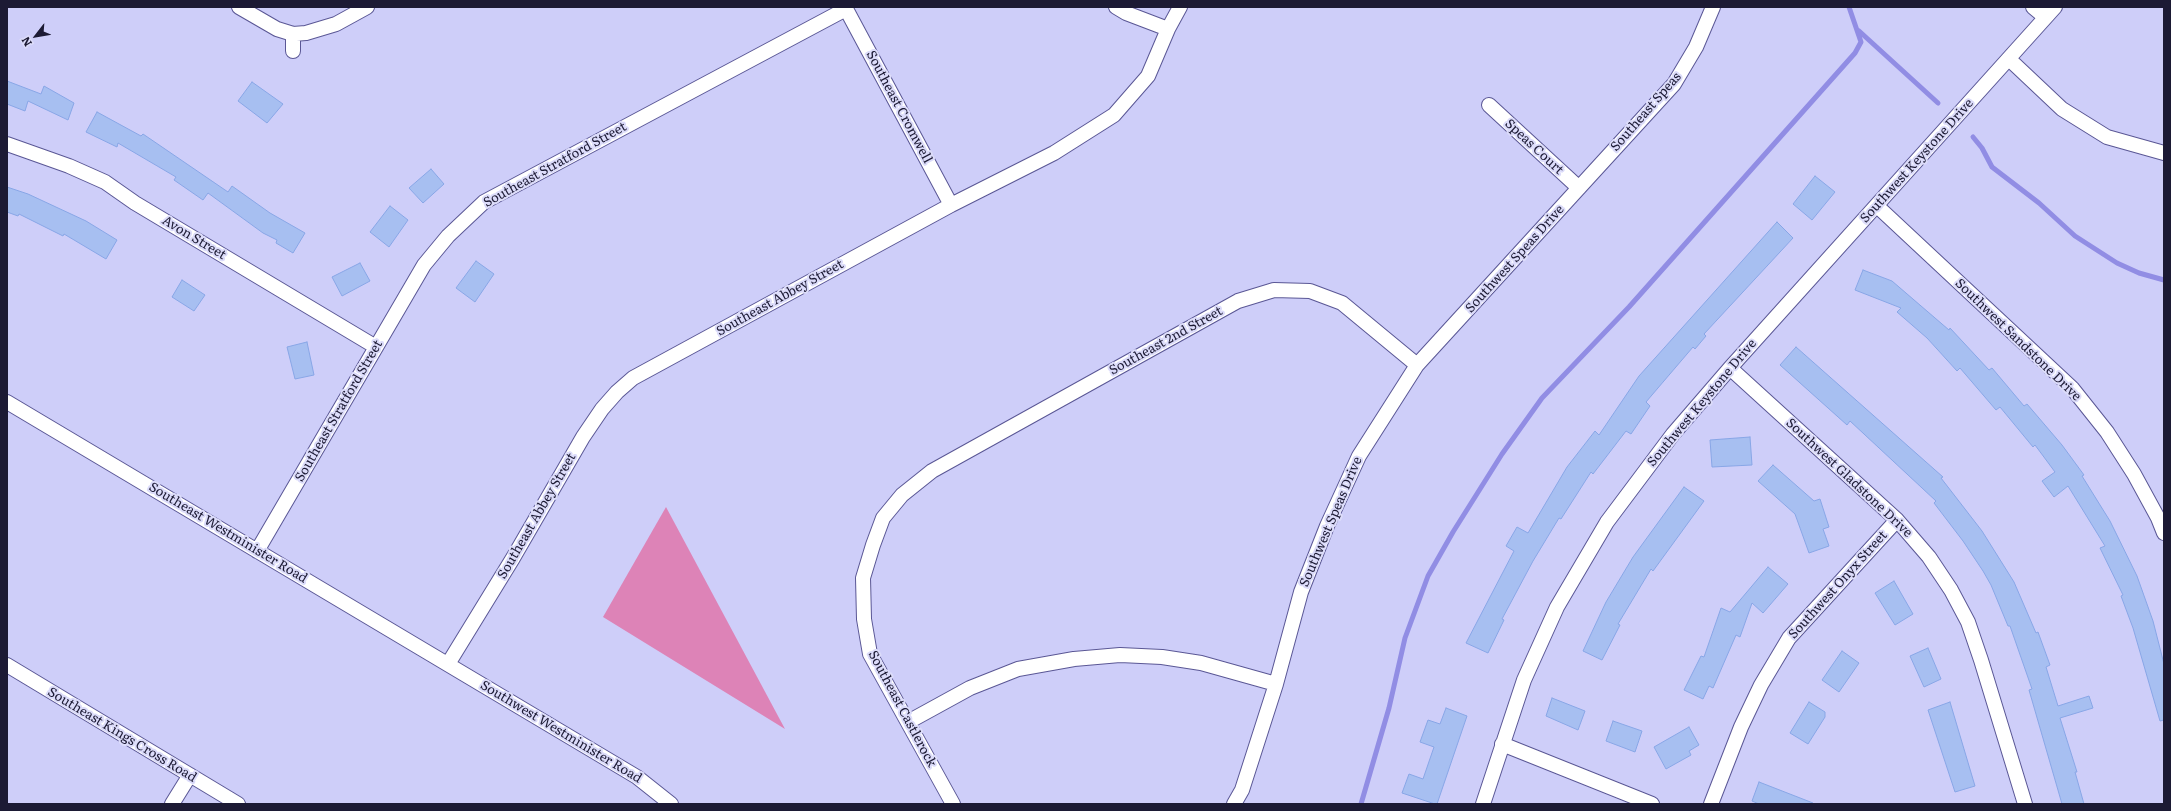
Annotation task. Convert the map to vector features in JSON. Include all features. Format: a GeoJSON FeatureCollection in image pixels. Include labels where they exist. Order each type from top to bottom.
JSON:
{"type":"FeatureCollection","features":[{"type":"Feature","properties":{"kind":"street"},"geometry":{"type":"LineString","coordinates":[[239,7],[277,29],[293,34],[306,33],[336,24],[367,7]]}},
{"type":"Feature","properties":{"kind":"street"},"geometry":{"type":"LineString","coordinates":[[1116,7],[1126,13],[1168,29]]}},
{"type":"Feature","properties":{"kind":"street","name":"Southeast Abbey Street"},"geometry":{"type":"LineString","coordinates":[[448,664],[517,552],[583,437],[602,409],[617,392],[633,378],[951,205],[1054,153],[1114,115],[1148,76],[1168,29],[1180,7]]}},
{"type":"Feature","properties":{"kind":"street","name":"Southeast Speas"},"geometry":{"type":"LineString","coordinates":[[1579,188],[1674,84],[1696,47],[1713,7]]}},
{"type":"Feature","properties":{"kind":"street"},"geometry":{"type":"LineString","coordinates":[[2033,7],[2044,17]]}},
{"type":"Feature","properties":{"kind":"street","name":"Southwest Keystone Drive"},"geometry":{"type":"LineString","coordinates":[[1483,804],[1524,680],[1557,607],[1607,522],[1673,434],[1730,368],[2009,59],[2044,17],[2055,7]]}},
{"type":"Feature","properties":{"kind":"street","name":"Southeast Cromwell"},"geometry":{"type":"LineString","coordinates":[[846,8],[951,205]]}},
{"type":"Feature","properties":{"kind":"street","name":"Southeast Stratford Street"},"geometry":{"type":"LineString","coordinates":[[257,551],[424,265],[448,236],[484,202],[846,8]]}},
{"type":"Feature","properties":{"kind":"street"},"geometry":{"type":"LineString","coordinates":[[293,34],[293,51]]}},
{"type":"Feature","properties":{"kind":"street"},"geometry":{"type":"LineString","coordinates":[[2009,59],[2062,109],[2107,137],[2164,153]]}},
{"type":"Feature","properties":{"kind":"street","name":"Speas Court"},"geometry":{"type":"LineString","coordinates":[[1490,105],[1579,188]]}},
{"type":"Feature","properties":{"kind":"street","name":"Avon Street"},"geometry":{"type":"LineString","coordinates":[[7,144],[69,166],[105,182],[135,203],[376,347]]}},
{"type":"Feature","properties":{"kind":"street","name":"Southwest Speas Drive"},"geometry":{"type":"LineString","coordinates":[[1234,804],[1242,790],[1276,684],[1301,592],[1327,526],[1359,456],[1417,365],[1579,188]]}},
{"type":"Feature","properties":{"kind":"street","name":"Southwest Sandstone Drive"},"geometry":{"type":"LineString","coordinates":[[1876,206],[2072,388],[2107,432],[2161,516],[2164,533]]}},
{"type":"Feature","properties":{"kind":"street","name":"Southeast 2nd Street"},"geometry":{"type":"LineString","coordinates":[[916,484],[932,471],[1238,301],[1274,290],[1310,291],[1342,303],[1417,365]]}},
{"type":"Feature","properties":{"kind":"street","name":"Southwest Gladstone Drive"},"geometry":{"type":"LineString","coordinates":[[1730,368],[1897,520],[1929,557],[1951,590],[1968,622],[2025,804]]}},
{"type":"Feature","properties":{"kind":"street","name":"Southeast Westminister Road"},"geometry":{"type":"LineString","coordinates":[[7,402],[448,664]]}},
{"type":"Feature","properties":{"kind":"street","name":"Southeast Castlerock"},"geometry":{"type":"LineString","coordinates":[[916,484],[902,495],[883,518],[863,578],[864,619],[870,654],[953,804]]}},
{"type":"Feature","properties":{"kind":"street","name":"Southwest Onyx Street"},"geometry":{"type":"LineString","coordinates":[[1711,804],[1741,728],[1762,685],[1789,638],[1897,520]]}},
{"type":"Feature","properties":{"kind":"street"},"geometry":{"type":"LineString","coordinates":[[908,722],[970,688],[1018,669],[1074,659],[1120,655],[1162,657],[1201,663],[1276,684]]}},
{"type":"Feature","properties":{"kind":"street","name":"Southwest Westminister Road"},"geometry":{"type":"LineString","coordinates":[[448,664],[637,777],[671,804]]}},
{"type":"Feature","properties":{"kind":"street","name":"Southeast Kings Cross Road"},"geometry":{"type":"LineString","coordinates":[[7,665],[238,804]]}},
{"type":"Feature","properties":{"kind":"street"},"geometry":{"type":"LineString","coordinates":[[1502,744],[1652,804]]}},
{"type":"Feature","properties":{"kind":"street"},"geometry":{"type":"LineString","coordinates":[[172,804],[190,775]]}},
{"type":"Feature","properties":{"kind":"shaded area"},"geometry":{"type":"Polygon","coordinates":[[[666,507],[785,729],[603,617],[666,507]]]}},
{"type":"Feature","properties":{"kind":"building"},"geometry":{"type":"Polygon","coordinates":[[[7,81],[41,94],[44,86],[74,103],[68,120],[28,101],[25,111],[7,104],[7,81]]]}},
{"type":"Feature","properties":{"kind":"building"},"geometry":{"type":"Polygon","coordinates":[[[252,82],[283,104],[267,123],[238,101],[252,82]]]}},
{"type":"Feature","properties":{"kind":"building"},"geometry":{"type":"Polygon","coordinates":[[[97,112],[141,136],[143,134],[228,192],[232,186],[270,213],[305,233],[293,253],[276,243],[277,240],[263,233],[208,193],[203,200],[174,180],[176,177],[118,143],[117,147],[86,132],[97,112]]]}},
{"type":"Feature","properties":{"kind":"building"},"geometry":{"type":"Polygon","coordinates":[[[431,169],[444,184],[423,203],[409,188],[431,169]]]}},
{"type":"Feature","properties":{"kind":"building"},"geometry":{"type":"Polygon","coordinates":[[[1815,176],[1835,192],[1812,220],[1793,204],[1815,176]]]}},
{"type":"Feature","properties":{"kind":"building"},"geometry":{"type":"Polygon","coordinates":[[[7,187],[28,194],[86,221],[117,240],[106,259],[64,234],[63,236],[19,214],[18,216],[7,212],[7,187]]]}},
{"type":"Feature","properties":{"kind":"building"},"geometry":{"type":"Polygon","coordinates":[[[390,206],[408,220],[389,247],[370,232],[390,206]]]}},
{"type":"Feature","properties":{"kind":"building"},"geometry":{"type":"Polygon","coordinates":[[[1777,222],[1793,238],[1704,334],[1706,336],[1695,349],[1693,347],[1646,402],[1650,406],[1631,434],[1626,431],[1593,474],[1591,472],[1561,519],[1559,518],[1533,561],[1502,619],[1504,620],[1488,653],[1466,643],[1514,551],[1506,546],[1517,527],[1528,533],[1567,467],[1595,431],[1599,435],[1639,376],[1777,222]]]}},
{"type":"Feature","properties":{"kind":"building"},"geometry":{"type":"Polygon","coordinates":[[[476,261],[494,274],[475,302],[456,288],[476,261]]]}},
{"type":"Feature","properties":{"kind":"building"},"geometry":{"type":"Polygon","coordinates":[[[360,263],[370,281],[342,296],[332,277],[360,263]]]}},
{"type":"Feature","properties":{"kind":"building"},"geometry":{"type":"Polygon","coordinates":[[[1863,270],[1892,281],[1949,330],[1950,328],[1989,370],[1992,368],[2024,406],[2027,404],[2062,445],[2084,475],[2082,476],[2110,521],[2137,576],[2153,621],[2164,664],[2164,720],[2160,721],[2133,628],[2121,596],[2123,595],[2100,548],[2105,546],[2068,486],[2054,497],[2042,481],[2055,472],[2035,445],[2033,447],[2000,407],[1996,410],[1960,368],[1957,371],[1927,338],[1897,312],[1901,308],[1855,290],[1863,270]]]}},
{"type":"Feature","properties":{"kind":"building"},"geometry":{"type":"Polygon","coordinates":[[[182,280],[205,295],[194,311],[172,297],[182,280]]]}},
{"type":"Feature","properties":{"kind":"building"},"geometry":{"type":"Polygon","coordinates":[[[307,342],[314,375],[295,379],[287,347],[307,342]]]}},
{"type":"Feature","properties":{"kind":"building"},"geometry":{"type":"Polygon","coordinates":[[[1796,347],[1943,477],[1941,478],[1982,531],[2014,582],[2036,633],[2038,632],[2050,665],[2046,667],[2058,706],[2089,696],[2093,708],[2060,718],[2077,772],[2075,772],[2084,804],[2062,804],[2029,690],[2032,689],[2010,626],[2008,626],[1991,585],[1983,571],[1963,541],[1934,503],[1936,501],[1850,421],[1847,425],[1780,365],[1796,347]]]}},
{"type":"Feature","properties":{"kind":"building"},"geometry":{"type":"Polygon","coordinates":[[[1750,437],[1752,465],[1712,467],[1710,440],[1750,437]]]}},
{"type":"Feature","properties":{"kind":"building"},"geometry":{"type":"Polygon","coordinates":[[[1773,465],[1814,501],[1820,499],[1829,527],[1823,529],[1829,546],[1809,553],[1795,514],[1758,481],[1773,465]]]}},
{"type":"Feature","properties":{"kind":"building"},"geometry":{"type":"Polygon","coordinates":[[[1684,487],[1704,501],[1653,571],[1651,569],[1618,624],[1620,625],[1602,660],[1583,651],[1606,602],[1633,557],[1684,487]]]}},
{"type":"Feature","properties":{"kind":"building"},"geometry":{"type":"Polygon","coordinates":[[[1768,567],[1788,584],[1763,613],[1752,603],[1740,637],[1736,635],[1713,688],[1709,686],[1703,699],[1684,690],[1701,656],[1704,657],[1721,608],[1730,612],[1768,567]]]}},
{"type":"Feature","properties":{"kind":"building"},"geometry":{"type":"Polygon","coordinates":[[[1894,581],[1913,614],[1895,625],[1875,593],[1894,581]]]}},
{"type":"Feature","properties":{"kind":"building"},"geometry":{"type":"Polygon","coordinates":[[[1928,648],[1941,679],[1924,687],[1910,656],[1928,648]]]}},
{"type":"Feature","properties":{"kind":"building"},"geometry":{"type":"Polygon","coordinates":[[[1842,651],[1859,663],[1839,692],[1822,680],[1842,651]]]}},
{"type":"Feature","properties":{"kind":"building"},"geometry":{"type":"Polygon","coordinates":[[[1552,698],[1585,711],[1578,730],[1546,716],[1552,698]]]}},
{"type":"Feature","properties":{"kind":"building"},"geometry":{"type":"Polygon","coordinates":[[[1809,702],[1825,712],[1825,717],[1808,744],[1790,733],[1809,702]]]}},
{"type":"Feature","properties":{"kind":"building"},"geometry":{"type":"Polygon","coordinates":[[[1950,702],[1975,786],[1955,792],[1928,710],[1950,702]]]}},
{"type":"Feature","properties":{"kind":"building"},"geometry":{"type":"Polygon","coordinates":[[[1446,708],[1467,716],[1437,804],[1435,804],[1402,793],[1409,774],[1423,779],[1434,747],[1420,742],[1428,720],[1440,724],[1446,708]]]}},
{"type":"Feature","properties":{"kind":"building"},"geometry":{"type":"Polygon","coordinates":[[[1613,721],[1642,731],[1635,752],[1606,741],[1613,721]]]}},
{"type":"Feature","properties":{"kind":"building"},"geometry":{"type":"Polygon","coordinates":[[[1689,727],[1699,745],[1689,751],[1691,755],[1666,769],[1654,747],[1689,727]]]}},
{"type":"Feature","properties":{"kind":"building"},"geometry":{"type":"Polygon","coordinates":[[[1759,782],[1813,804],[1759,804],[1752,801],[1759,782]]]}},
{"type":"Feature","properties":{"kind":"waterway"},"geometry":{"type":"LineString","coordinates":[[1361,804],[1389,708],[1405,638],[1428,576],[1453,532],[1502,454],[1542,398],[1629,307],[1855,53],[1861,42],[1849,7]]}},
{"type":"Feature","properties":{"kind":"waterway"},"geometry":{"type":"LineString","coordinates":[[1859,31],[1938,103]]}},
{"type":"Feature","properties":{"kind":"waterway"},"geometry":{"type":"LineString","coordinates":[[1973,137],[1982,148],[1992,167],[2039,203],[2075,236],[2117,263],[2139,273],[2164,280]]}}]}
